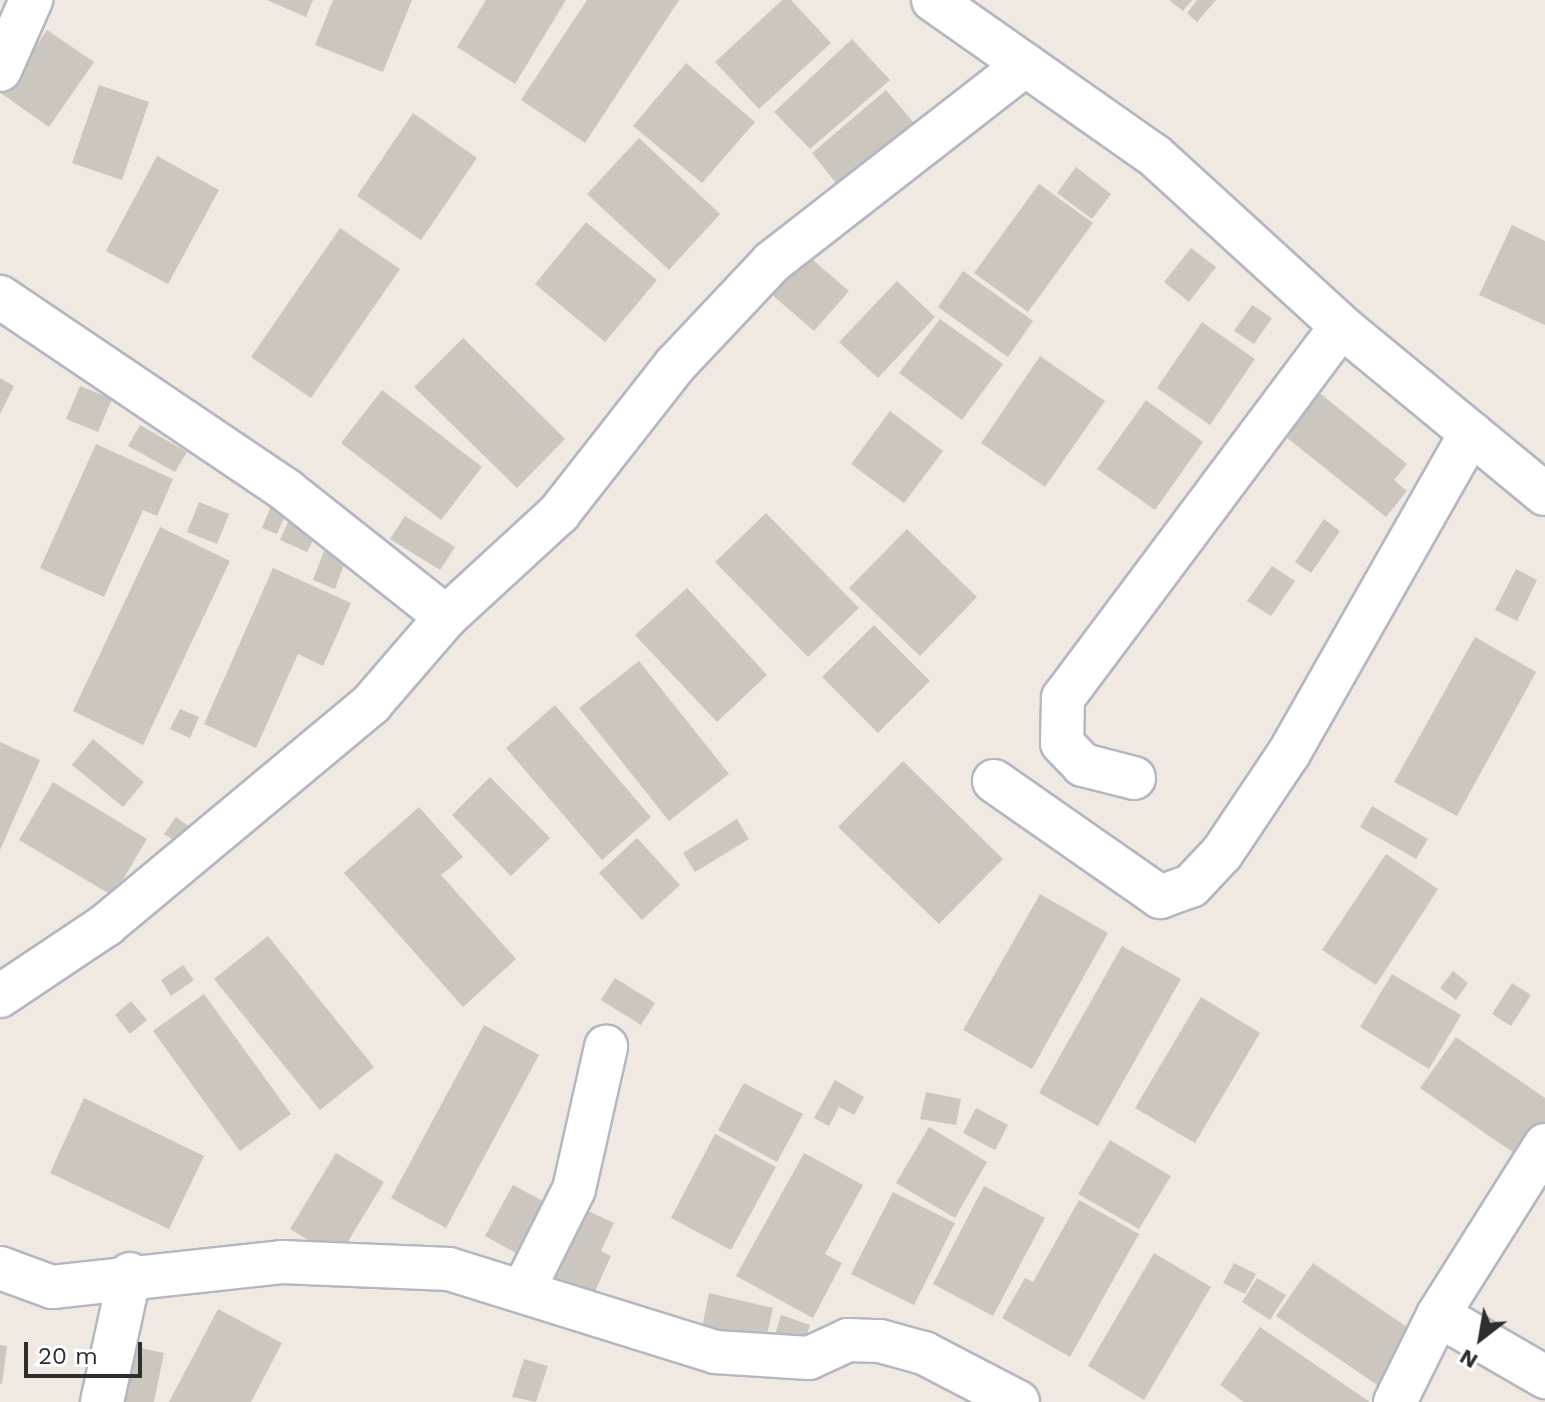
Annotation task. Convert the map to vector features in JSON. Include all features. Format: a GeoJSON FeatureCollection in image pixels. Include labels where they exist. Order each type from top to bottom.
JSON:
{"type":"FeatureCollection","features":[{"type":"Feature","properties":{"kind":"street"},"geometry":{"type":"LineString","coordinates":[[0,70],[31,0]]}},
{"type":"Feature","properties":{"kind":"street"},"geometry":{"type":"LineString","coordinates":[[933,0],[1202,194],[1341,326],[1545,494]]}},
{"type":"Feature","properties":{"kind":"street"},"geometry":{"type":"LineString","coordinates":[[0,996],[106,925],[371,704],[446,617],[559,513],[675,365],[772,262],[1025,65]]}},
{"type":"Feature","properties":{"kind":"street"},"geometry":{"type":"LineString","coordinates":[[0,297],[286,490],[446,617]]}},
{"type":"Feature","properties":{"kind":"street"},"geometry":{"type":"LineString","coordinates":[[1134,778],[1083,765],[1062,743],[1063,698],[1341,326]]}},
{"type":"Feature","properties":{"kind":"street"},"geometry":{"type":"LineString","coordinates":[[994,781],[1160,897],[1191,886],[1222,853],[1289,753],[1471,433]]}},
{"type":"Feature","properties":{"kind":"street"},"geometry":{"type":"LineString","coordinates":[[523,1291],[574,1189],[606,1047]]}},
{"type":"Feature","properties":{"kind":"street"},"geometry":{"type":"LineString","coordinates":[[1395,1402],[1438,1315],[1545,1145]]}},
{"type":"Feature","properties":{"kind":"street"},"geometry":{"type":"LineString","coordinates":[[0,1268],[52,1287],[130,1274],[282,1262],[449,1269],[715,1352],[809,1358],[848,1340],[880,1341],[924,1353],[1018,1402]]}},
{"type":"Feature","properties":{"kind":"street"},"geometry":{"type":"LineString","coordinates":[[102,1402],[130,1274]]}},
{"type":"Feature","properties":{"kind":"street"},"geometry":{"type":"LineString","coordinates":[[1438,1315],[1545,1377]]}},
{"type":"Feature","properties":{"kind":"building"},"geometry":{"type":"Polygon","coordinates":[[[267,0],[313,0],[306,17],[267,0]]]}},
{"type":"Feature","properties":{"kind":"building"},"geometry":{"type":"Polygon","coordinates":[[[333,0],[412,0],[383,72],[315,45],[333,0]]]}},
{"type":"Feature","properties":{"kind":"building"},"geometry":{"type":"Polygon","coordinates":[[[486,0],[566,0],[515,84],[457,47],[486,0]]]}},
{"type":"Feature","properties":{"kind":"building"},"geometry":{"type":"Polygon","coordinates":[[[587,0],[679,0],[585,143],[521,100],[587,0]]]}},
{"type":"Feature","properties":{"kind":"building"},"geometry":{"type":"Polygon","coordinates":[[[782,0],[791,0],[831,43],[759,109],[715,62],[782,0]]]}},
{"type":"Feature","properties":{"kind":"building"},"geometry":{"type":"Polygon","coordinates":[[[1169,0],[1192,0],[1183,11],[1169,0]]]}},
{"type":"Feature","properties":{"kind":"building"},"geometry":{"type":"Polygon","coordinates":[[[1197,0],[1216,0],[1197,22],[1187,13],[1197,0]]]}},
{"type":"Feature","properties":{"kind":"building"},"geometry":{"type":"Polygon","coordinates":[[[47,30],[94,62],[49,127],[2,94],[47,30]]]}},
{"type":"Feature","properties":{"kind":"building"},"geometry":{"type":"Polygon","coordinates":[[[852,39],[890,80],[810,149],[774,112],[852,39]]]}},
{"type":"Feature","properties":{"kind":"building"},"geometry":{"type":"Polygon","coordinates":[[[686,63],[755,122],[702,183],[633,126],[686,63]]]}},
{"type":"Feature","properties":{"kind":"building"},"geometry":{"type":"Polygon","coordinates":[[[99,85],[149,102],[122,180],[72,163],[99,85]]]}},
{"type":"Feature","properties":{"kind":"building"},"geometry":{"type":"Polygon","coordinates":[[[886,90],[920,130],[843,192],[812,153],[886,90]]]}},
{"type":"Feature","properties":{"kind":"building"},"geometry":{"type":"Polygon","coordinates":[[[413,113],[477,158],[421,240],[357,196],[413,113]]]}},
{"type":"Feature","properties":{"kind":"building"},"geometry":{"type":"Polygon","coordinates":[[[639,138],[720,214],[669,270],[587,194],[639,138]]]}},
{"type":"Feature","properties":{"kind":"building"},"geometry":{"type":"Polygon","coordinates":[[[157,156],[219,190],[168,284],[106,251],[157,156]]]}},
{"type":"Feature","properties":{"kind":"building"},"geometry":{"type":"Polygon","coordinates":[[[1076,167],[1111,194],[1092,219],[1057,193],[1076,167]]]}},
{"type":"Feature","properties":{"kind":"building"},"geometry":{"type":"Polygon","coordinates":[[[1039,184],[1093,223],[1028,312],[974,273],[1039,184]]]}},
{"type":"Feature","properties":{"kind":"building"},"geometry":{"type":"Polygon","coordinates":[[[586,222],[657,280],[605,342],[535,284],[586,222]]]}},
{"type":"Feature","properties":{"kind":"building"},"geometry":{"type":"Polygon","coordinates":[[[1512,225],[1545,241],[1545,325],[1479,295],[1512,225]]]}},
{"type":"Feature","properties":{"kind":"building"},"geometry":{"type":"Polygon","coordinates":[[[340,228],[400,269],[311,398],[251,357],[340,228]]]}},
{"type":"Feature","properties":{"kind":"building"},"geometry":{"type":"Polygon","coordinates":[[[1191,248],[1216,267],[1189,302],[1164,282],[1191,248]]]}},
{"type":"Feature","properties":{"kind":"building"},"geometry":{"type":"Polygon","coordinates":[[[805,253],[849,291],[814,331],[770,293],[805,253]]]}},
{"type":"Feature","properties":{"kind":"building"},"geometry":{"type":"Polygon","coordinates":[[[963,271],[1033,321],[1008,357],[938,307],[963,271]]]}},
{"type":"Feature","properties":{"kind":"building"},"geometry":{"type":"Polygon","coordinates":[[[897,281],[935,317],[878,378],[839,342],[897,281]]]}},
{"type":"Feature","properties":{"kind":"building"},"geometry":{"type":"Polygon","coordinates":[[[1252,305],[1272,318],[1254,344],[1234,331],[1252,305]]]}},
{"type":"Feature","properties":{"kind":"building"},"geometry":{"type":"Polygon","coordinates":[[[940,319],[1003,364],[962,420],[899,373],[940,319]]]}},
{"type":"Feature","properties":{"kind":"building"},"geometry":{"type":"Polygon","coordinates":[[[1202,322],[1255,359],[1210,425],[1157,388],[1202,322]]]}},
{"type":"Feature","properties":{"kind":"building"},"geometry":{"type":"Polygon","coordinates":[[[463,338],[565,439],[517,488],[414,387],[463,338]]]}},
{"type":"Feature","properties":{"kind":"building"},"geometry":{"type":"Polygon","coordinates":[[[1040,356],[1105,401],[1045,487],[981,443],[1040,356]]]}},
{"type":"Feature","properties":{"kind":"building"},"geometry":{"type":"Polygon","coordinates":[[[0,378],[14,386],[0,414],[0,378]]]}},
{"type":"Feature","properties":{"kind":"building"},"geometry":{"type":"Polygon","coordinates":[[[80,386],[112,399],[98,432],[66,419],[80,386]]]}},
{"type":"Feature","properties":{"kind":"building"},"geometry":{"type":"Polygon","coordinates":[[[1311,386],[1407,464],[1394,480],[1407,491],[1386,517],[1276,429],[1311,386]]]}},
{"type":"Feature","properties":{"kind":"building"},"geometry":{"type":"Polygon","coordinates":[[[382,390],[482,467],[441,520],[341,443],[382,390]]]}},
{"type":"Feature","properties":{"kind":"building"},"geometry":{"type":"Polygon","coordinates":[[[1146,400],[1203,442],[1155,510],[1097,469],[1146,400]]]}},
{"type":"Feature","properties":{"kind":"building"},"geometry":{"type":"Polygon","coordinates":[[[890,411],[943,451],[904,503],[851,464],[890,411]]]}},
{"type":"Feature","properties":{"kind":"building"},"geometry":{"type":"Polygon","coordinates":[[[140,425],[187,452],[175,472],[128,446],[140,425]]]}},
{"type":"Feature","properties":{"kind":"building"},"geometry":{"type":"Polygon","coordinates":[[[96,444],[173,479],[157,516],[143,510],[104,597],[40,568],[96,444]]]}},
{"type":"Feature","properties":{"kind":"building"},"geometry":{"type":"Polygon","coordinates":[[[276,494],[291,500],[277,534],[262,528],[276,494]]]}},
{"type":"Feature","properties":{"kind":"building"},"geometry":{"type":"Polygon","coordinates":[[[199,502],[229,514],[217,544],[187,532],[199,502]]]}},
{"type":"Feature","properties":{"kind":"building"},"geometry":{"type":"Polygon","coordinates":[[[766,513],[859,608],[808,657],[715,562],[766,513]]]}},
{"type":"Feature","properties":{"kind":"building"},"geometry":{"type":"Polygon","coordinates":[[[405,516],[455,547],[440,570],[390,539],[405,516]]]}},
{"type":"Feature","properties":{"kind":"building"},"geometry":{"type":"Polygon","coordinates":[[[1324,519],[1340,531],[1311,573],[1295,562],[1324,519]]]}},
{"type":"Feature","properties":{"kind":"building"},"geometry":{"type":"Polygon","coordinates":[[[289,520],[317,533],[307,552],[280,540],[289,520]]]}},
{"type":"Feature","properties":{"kind":"building"},"geometry":{"type":"Polygon","coordinates":[[[160,527],[230,561],[143,745],[73,711],[160,527]]]}},
{"type":"Feature","properties":{"kind":"building"},"geometry":{"type":"Polygon","coordinates":[[[907,529],[977,597],[920,656],[849,588],[907,529]]]}},
{"type":"Feature","properties":{"kind":"building"},"geometry":{"type":"Polygon","coordinates":[[[324,551],[346,559],[335,589],[313,580],[324,551]]]}},
{"type":"Feature","properties":{"kind":"building"},"geometry":{"type":"Polygon","coordinates":[[[1272,566],[1295,581],[1271,616],[1247,601],[1272,566]]]}},
{"type":"Feature","properties":{"kind":"building"},"geometry":{"type":"Polygon","coordinates":[[[273,568],[351,603],[323,666],[298,654],[256,748],[204,724],[273,568]]]}},
{"type":"Feature","properties":{"kind":"building"},"geometry":{"type":"Polygon","coordinates":[[[1516,569],[1537,580],[1517,621],[1495,610],[1516,569]]]}},
{"type":"Feature","properties":{"kind":"building"},"geometry":{"type":"Polygon","coordinates":[[[687,588],[767,675],[717,722],[635,635],[687,588]]]}},
{"type":"Feature","properties":{"kind":"building"},"geometry":{"type":"Polygon","coordinates":[[[874,625],[930,681],[878,733],[822,677],[874,625]]]}},
{"type":"Feature","properties":{"kind":"building"},"geometry":{"type":"Polygon","coordinates":[[[1475,637],[1536,672],[1457,816],[1394,782],[1475,637]]]}},
{"type":"Feature","properties":{"kind":"building"},"geometry":{"type":"Polygon","coordinates":[[[639,661],[729,774],[669,821],[579,708],[639,661]]]}},
{"type":"Feature","properties":{"kind":"building"},"geometry":{"type":"Polygon","coordinates":[[[555,705],[651,817],[602,860],[506,748],[555,705]]]}},
{"type":"Feature","properties":{"kind":"building"},"geometry":{"type":"Polygon","coordinates":[[[180,709],[199,717],[190,738],[170,729],[180,709]]]}},
{"type":"Feature","properties":{"kind":"building"},"geometry":{"type":"Polygon","coordinates":[[[93,739],[144,782],[123,807],[72,765],[93,739]]]}},
{"type":"Feature","properties":{"kind":"building"},"geometry":{"type":"Polygon","coordinates":[[[0,742],[40,760],[0,850],[0,742]]]}},
{"type":"Feature","properties":{"kind":"building"},"geometry":{"type":"Polygon","coordinates":[[[903,761],[1003,859],[939,924],[838,827],[903,761]]]}},
{"type":"Feature","properties":{"kind":"building"},"geometry":{"type":"Polygon","coordinates":[[[490,777],[550,838],[511,876],[452,815],[490,777]]]}},
{"type":"Feature","properties":{"kind":"building"},"geometry":{"type":"Polygon","coordinates":[[[53,782],[147,839],[113,896],[19,840],[53,782]]]}},
{"type":"Feature","properties":{"kind":"building"},"geometry":{"type":"Polygon","coordinates":[[[1372,806],[1428,839],[1416,859],[1360,827],[1372,806]]]}},
{"type":"Feature","properties":{"kind":"building"},"geometry":{"type":"Polygon","coordinates":[[[419,807],[463,857],[441,875],[516,959],[463,1007],[344,873],[419,807]]]}},
{"type":"Feature","properties":{"kind":"building"},"geometry":{"type":"Polygon","coordinates":[[[176,817],[197,832],[186,848],[164,834],[176,817]]]}},
{"type":"Feature","properties":{"kind":"building"},"geometry":{"type":"Polygon","coordinates":[[[737,819],[749,839],[695,872],[683,853],[737,819]]]}},
{"type":"Feature","properties":{"kind":"building"},"geometry":{"type":"Polygon","coordinates":[[[637,838],[680,885],[642,920],[599,873],[637,838]]]}},
{"type":"Feature","properties":{"kind":"building"},"geometry":{"type":"Polygon","coordinates":[[[1386,854],[1438,889],[1376,985],[1322,950],[1386,854]]]}},
{"type":"Feature","properties":{"kind":"building"},"geometry":{"type":"Polygon","coordinates":[[[1040,894],[1108,933],[1032,1069],[963,1030],[1040,894]]]}},
{"type":"Feature","properties":{"kind":"building"},"geometry":{"type":"Polygon","coordinates":[[[268,936],[374,1067],[320,1110],[214,979],[268,936]]]}},
{"type":"Feature","properties":{"kind":"building"},"geometry":{"type":"Polygon","coordinates":[[[1122,946],[1181,979],[1098,1126],[1039,1093],[1122,946]]]}},
{"type":"Feature","properties":{"kind":"building"},"geometry":{"type":"Polygon","coordinates":[[[183,965],[194,980],[171,996],[161,980],[183,965]]]}},
{"type":"Feature","properties":{"kind":"building"},"geometry":{"type":"Polygon","coordinates":[[[1453,971],[1468,983],[1456,1000],[1440,988],[1453,971]]]}},
{"type":"Feature","properties":{"kind":"building"},"geometry":{"type":"Polygon","coordinates":[[[1392,974],[1461,1015],[1429,1069],[1360,1027],[1392,974]]]}},
{"type":"Feature","properties":{"kind":"building"},"geometry":{"type":"Polygon","coordinates":[[[615,978],[655,1003],[641,1025],[601,1000],[615,978]]]}},
{"type":"Feature","properties":{"kind":"building"},"geometry":{"type":"Polygon","coordinates":[[[1512,983],[1531,995],[1511,1026],[1492,1014],[1512,983]]]}},
{"type":"Feature","properties":{"kind":"building"},"geometry":{"type":"Polygon","coordinates":[[[204,994],[291,1114],[240,1151],[153,1031],[204,994]]]}},
{"type":"Feature","properties":{"kind":"building"},"geometry":{"type":"Polygon","coordinates":[[[1201,997],[1260,1033],[1195,1143],[1135,1108],[1201,997]]]}},
{"type":"Feature","properties":{"kind":"building"},"geometry":{"type":"Polygon","coordinates":[[[131,1001],[147,1020],[130,1034],[115,1015],[131,1001]]]}},
{"type":"Feature","properties":{"kind":"building"},"geometry":{"type":"Polygon","coordinates":[[[484,1025],[539,1055],[446,1228],[391,1198],[484,1025]]]}},
{"type":"Feature","properties":{"kind":"building"},"geometry":{"type":"Polygon","coordinates":[[[1456,1037],[1545,1098],[1545,1138],[1528,1163],[1420,1088],[1456,1037]]]}},
{"type":"Feature","properties":{"kind":"building"},"geometry":{"type":"Polygon","coordinates":[[[835,1080],[864,1097],[854,1115],[839,1107],[829,1126],[814,1118],[835,1080]]]}},
{"type":"Feature","properties":{"kind":"building"},"geometry":{"type":"Polygon","coordinates":[[[744,1083],[803,1114],[777,1162],[718,1130],[744,1083]]]}},
{"type":"Feature","properties":{"kind":"building"},"geometry":{"type":"Polygon","coordinates":[[[926,1092],[961,1099],[956,1125],[920,1119],[926,1092]]]}},
{"type":"Feature","properties":{"kind":"building"},"geometry":{"type":"Polygon","coordinates":[[[84,1098],[204,1156],[169,1229],[50,1173],[84,1098]]]}},
{"type":"Feature","properties":{"kind":"building"},"geometry":{"type":"Polygon","coordinates":[[[976,1108],[1008,1125],[995,1150],[963,1133],[976,1108]]]}},
{"type":"Feature","properties":{"kind":"building"},"geometry":{"type":"Polygon","coordinates":[[[929,1127],[987,1162],[955,1218],[896,1183],[929,1127]]]}},
{"type":"Feature","properties":{"kind":"building"},"geometry":{"type":"Polygon","coordinates":[[[715,1134],[776,1167],[731,1250],[671,1218],[715,1134]]]}},
{"type":"Feature","properties":{"kind":"building"},"geometry":{"type":"Polygon","coordinates":[[[1110,1140],[1171,1176],[1139,1229],[1078,1194],[1110,1140]]]}},
{"type":"Feature","properties":{"kind":"building"},"geometry":{"type":"Polygon","coordinates":[[[336,1153],[384,1182],[338,1258],[290,1229],[336,1153]]]}},
{"type":"Feature","properties":{"kind":"building"},"geometry":{"type":"Polygon","coordinates":[[[804,1153],[863,1185],[825,1254],[842,1263],[813,1318],[736,1276],[804,1153]]]}},
{"type":"Feature","properties":{"kind":"building"},"geometry":{"type":"Polygon","coordinates":[[[513,1185],[554,1207],[525,1258],[485,1236],[513,1185]]]}},
{"type":"Feature","properties":{"kind":"building"},"geometry":{"type":"Polygon","coordinates":[[[984,1186],[1045,1218],[993,1316],[933,1284],[984,1186]]]}},
{"type":"Feature","properties":{"kind":"building"},"geometry":{"type":"Polygon","coordinates":[[[893,1192],[955,1223],[914,1305],[851,1274],[893,1192]]]}},
{"type":"Feature","properties":{"kind":"building"},"geometry":{"type":"Polygon","coordinates":[[[1079,1200],[1139,1234],[1070,1357],[1002,1318],[1025,1278],[1033,1282],[1079,1200]]]}},
{"type":"Feature","properties":{"kind":"building"},"geometry":{"type":"Polygon","coordinates":[[[573,1204],[614,1223],[601,1251],[611,1256],[590,1302],[539,1278],[573,1204]]]}},
{"type":"Feature","properties":{"kind":"building"},"geometry":{"type":"Polygon","coordinates":[[[1154,1253],[1211,1287],[1144,1400],[1088,1366],[1154,1253]]]}},
{"type":"Feature","properties":{"kind":"building"},"geometry":{"type":"Polygon","coordinates":[[[1234,1263],[1256,1274],[1245,1294],[1223,1283],[1234,1263]]]}},
{"type":"Feature","properties":{"kind":"building"},"geometry":{"type":"Polygon","coordinates":[[[1313,1263],[1423,1338],[1386,1391],[1276,1316],[1313,1263]]]}},
{"type":"Feature","properties":{"kind":"building"},"geometry":{"type":"Polygon","coordinates":[[[1257,1278],[1286,1295],[1270,1320],[1242,1302],[1257,1278]]]}},
{"type":"Feature","properties":{"kind":"building"},"geometry":{"type":"Polygon","coordinates":[[[709,1293],[773,1308],[764,1348],[701,1333],[709,1293]]]}},
{"type":"Feature","properties":{"kind":"building"},"geometry":{"type":"Polygon","coordinates":[[[218,1309],[282,1343],[251,1402],[169,1402],[218,1309]]]}},
{"type":"Feature","properties":{"kind":"building"},"geometry":{"type":"Polygon","coordinates":[[[781,1315],[810,1325],[803,1347],[774,1338],[781,1315]]]}},
{"type":"Feature","properties":{"kind":"building"},"geometry":{"type":"Polygon","coordinates":[[[1260,1327],[1370,1402],[1244,1402],[1220,1385],[1260,1327]]]}},
{"type":"Feature","properties":{"kind":"building"},"geometry":{"type":"Polygon","coordinates":[[[0,1345],[7,1346],[2,1384],[0,1384],[0,1345]]]}},
{"type":"Feature","properties":{"kind":"building"},"geometry":{"type":"Polygon","coordinates":[[[136,1347],[164,1353],[154,1402],[124,1402],[136,1347]]]}},
{"type":"Feature","properties":{"kind":"building"},"geometry":{"type":"Polygon","coordinates":[[[524,1359],[548,1366],[536,1402],[512,1397],[524,1359]]]}}]}
